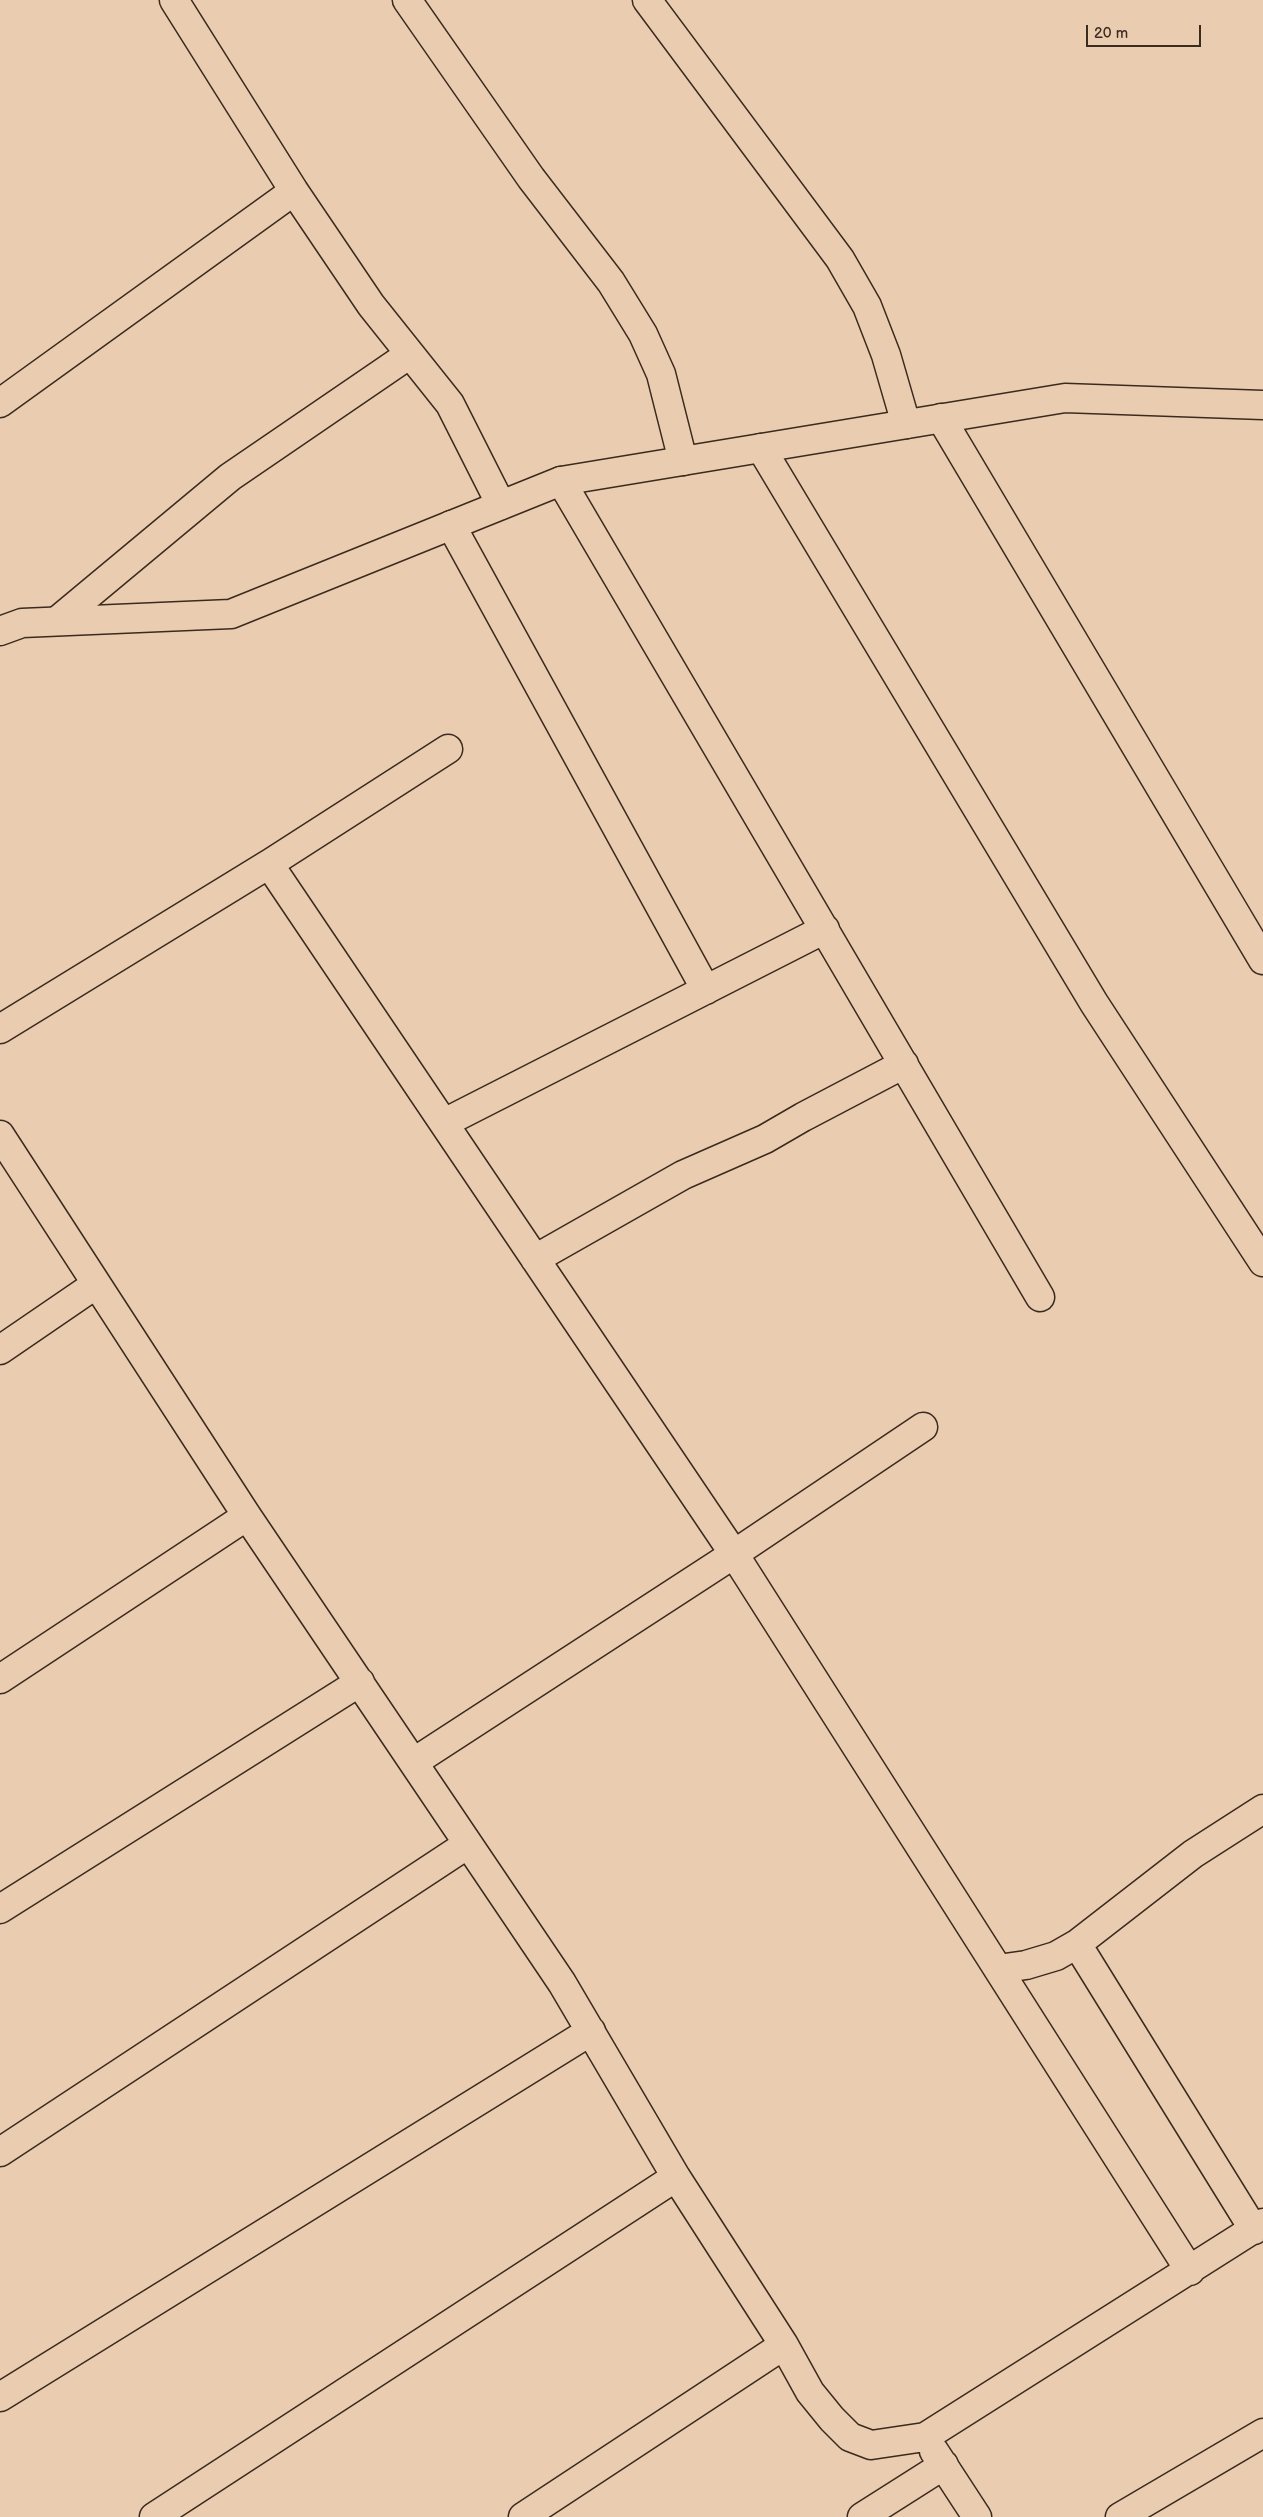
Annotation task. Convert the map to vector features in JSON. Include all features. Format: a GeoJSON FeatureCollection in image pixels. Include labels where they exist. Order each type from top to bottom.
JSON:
{"type":"FeatureCollection","features":[{"type":"Feature","properties":{"kind":"street"},"geometry":{"type":"LineString","coordinates":[[174,0],[294,192],[371,305],[450,404],[501,505]]}},
{"type":"Feature","properties":{"kind":"street"},"geometry":{"type":"LineString","coordinates":[[407,0],[531,178],[611,282],[634,319],[662,374],[683,461]]}},
{"type":"Feature","properties":{"kind":"street"},"geometry":{"type":"LineString","coordinates":[[647,0],[840,259],[867,306],[886,355],[906,424]]}},
{"type":"Feature","properties":{"kind":"street"},"geometry":{"type":"LineString","coordinates":[[0,403],[294,192]]}},
{"type":"Feature","properties":{"kind":"street"},"geometry":{"type":"LineString","coordinates":[[57,621],[230,477],[410,354]]}},
{"type":"Feature","properties":{"kind":"street"},"geometry":{"type":"LineString","coordinates":[[0,631],[22,623],[231,614],[562,481],[1065,398],[1263,406]]}},
{"type":"Feature","properties":{"kind":"street"},"geometry":{"type":"LineString","coordinates":[[941,418],[1263,960]]}},
{"type":"Feature","properties":{"kind":"street"},"geometry":{"type":"LineString","coordinates":[[761,448],[1094,1003],[1263,1262]]}},
{"type":"Feature","properties":{"kind":"street"},"geometry":{"type":"LineString","coordinates":[[562,481],[1040,1297]]}},
{"type":"Feature","properties":{"kind":"street"},"geometry":{"type":"LineString","coordinates":[[451,525],[706,990]]}},
{"type":"Feature","properties":{"kind":"street"},"geometry":{"type":"LineString","coordinates":[[0,1029],[269,864],[448,749]]}},
{"type":"Feature","properties":{"kind":"street"},"geometry":{"type":"LineString","coordinates":[[269,864],[734,1554],[1190,2270]]}},
{"type":"Feature","properties":{"kind":"street"},"geometry":{"type":"LineString","coordinates":[[444,1123],[825,929]]}},
{"type":"Feature","properties":{"kind":"street"},"geometry":{"type":"LineString","coordinates":[[535,1259],[683,1175],[765,1139],[803,1116],[904,1064]]}},
{"type":"Feature","properties":{"kind":"street"},"geometry":{"type":"LineString","coordinates":[[0,1135],[247,1516],[562,1983],[676,2177],[784,2345],[810,2392],[850,2437],[871,2445],[925,2437],[1258,2226],[1077,1944]]}},
{"type":"Feature","properties":{"kind":"street"},"geometry":{"type":"LineString","coordinates":[[0,1350],[96,1285]]}},
{"type":"Feature","properties":{"kind":"street"},"geometry":{"type":"LineString","coordinates":[[414,1762],[734,1554],[923,1427]]}},
{"type":"Feature","properties":{"kind":"street"},"geometry":{"type":"LineString","coordinates":[[0,1678],[247,1516]]}},
{"type":"Feature","properties":{"kind":"street"},"geometry":{"type":"LineString","coordinates":[[0,1909],[360,1682]]}},
{"type":"Feature","properties":{"kind":"street"},"geometry":{"type":"LineString","coordinates":[[998,1969],[1026,1965],[1056,1956],[1077,1944],[1101,1923],[1193,1854],[1263,1810]]}},
{"type":"Feature","properties":{"kind":"street"},"geometry":{"type":"LineString","coordinates":[[0,2152],[468,1844]]}},
{"type":"Feature","properties":{"kind":"street"},"geometry":{"type":"LineString","coordinates":[[0,2397],[591,2031]]}},
{"type":"Feature","properties":{"kind":"street"},"geometry":{"type":"LineString","coordinates":[[154,2517],[676,2177]]}},
{"type":"Feature","properties":{"kind":"street"},"geometry":{"type":"LineString","coordinates":[[523,2517],[784,2345]]}},
{"type":"Feature","properties":{"kind":"street"},"geometry":{"type":"LineString","coordinates":[[1120,2517],[1263,2433]]}},
{"type":"Feature","properties":{"kind":"street"},"geometry":{"type":"LineString","coordinates":[[925,2437],[977,2517]]}},
{"type":"Feature","properties":{"kind":"street"},"geometry":{"type":"LineString","coordinates":[[862,2517],[944,2466]]}}]}
